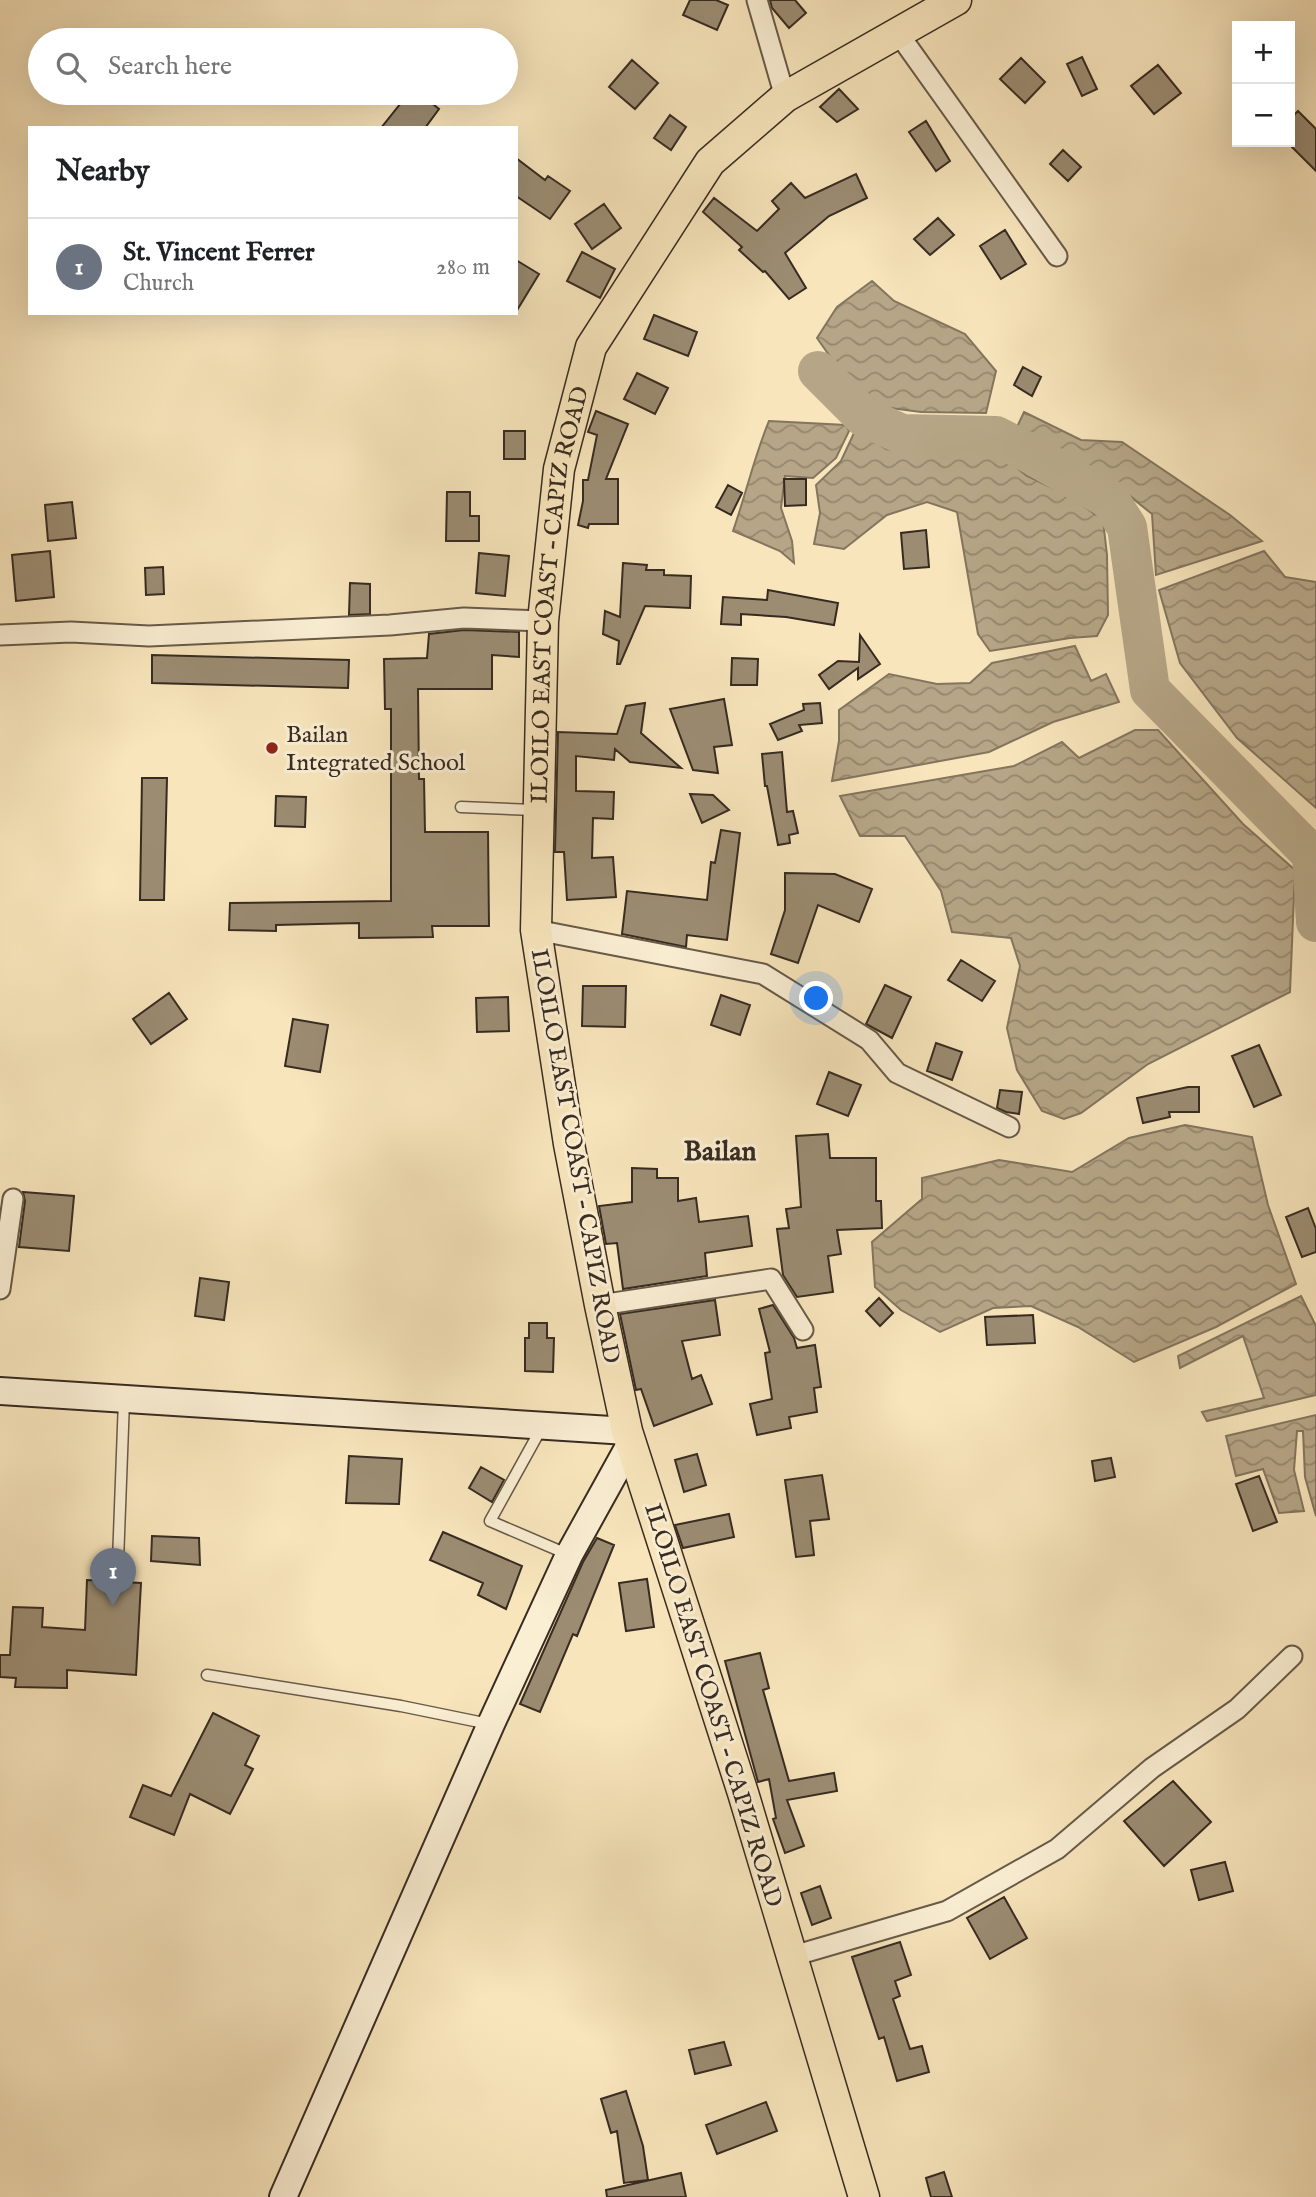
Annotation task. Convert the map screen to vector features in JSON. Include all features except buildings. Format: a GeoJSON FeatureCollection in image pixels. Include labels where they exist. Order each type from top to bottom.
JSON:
{"type":"FeatureCollection","features":[{"type":"Feature","properties":{"kind":"main road","name":"ILOILO EAST COAST – CAPIZ ROAD"},"geometry":{"type":"LineString","coordinates":[[864,2197],[739,1780],[629,1437],[600,1305],[569,1144],[536,930],[543,621],[559,469],[591,347],[710,162],[785,97],[956,0]]}},
{"type":"Feature","properties":{"kind":"main road"},"geometry":{"type":"LineString","coordinates":[[0,1391],[542,1427],[629,1437],[569,1555],[491,1724],[283,2197]]}},
{"type":"Feature","properties":{"kind":"street"},"geometry":{"type":"LineString","coordinates":[[757,0],[785,97]]}},
{"type":"Feature","properties":{"kind":"street"},"geometry":{"type":"LineString","coordinates":[[898,33],[1056,256]]}},
{"type":"Feature","properties":{"kind":"street"},"geometry":{"type":"LineString","coordinates":[[0,635],[71,632],[149,636],[390,625],[464,618],[543,621]]}},
{"type":"Feature","properties":{"kind":"street"},"geometry":{"type":"LineString","coordinates":[[536,930],[763,974],[869,1040],[897,1073],[1009,1127]]}},
{"type":"Feature","properties":{"kind":"street"},"geometry":{"type":"LineString","coordinates":[[0,1290],[13,1199]]}},
{"type":"Feature","properties":{"kind":"street"},"geometry":{"type":"LineString","coordinates":[[600,1305],[771,1279],[803,1330]]}},
{"type":"Feature","properties":{"kind":"street"},"geometry":{"type":"LineString","coordinates":[[793,1956],[947,1911],[1057,1849],[1153,1768],[1237,1709],[1292,1656]]}},
{"type":"Feature","properties":{"kind":"lane"},"geometry":{"type":"LineString","coordinates":[[461,807],[538,810]]}},
{"type":"Feature","properties":{"kind":"lane"},"geometry":{"type":"LineString","coordinates":[[118,1561],[124,1400]]}},
{"type":"Feature","properties":{"kind":"lane"},"geometry":{"type":"LineString","coordinates":[[542,1427],[490,1521],[569,1555]]}},
{"type":"Feature","properties":{"kind":"lane"},"geometry":{"type":"LineString","coordinates":[[207,1675],[401,1706],[491,1724]]}},
{"type":"Feature","properties":{"kind":"water"},"geometry":{"type":"Polygon","coordinates":[[[872,281],[894,301],[965,334],[996,371],[986,413],[921,412],[883,407],[848,382],[817,338],[837,307],[872,281]]]}},
{"type":"Feature","properties":{"kind":"water"},"geometry":{"type":"Polygon","coordinates":[[[1024,412],[1081,440],[1122,442],[1230,515],[1262,541],[1156,575],[1152,514],[1107,478],[1055,455],[1016,429],[1024,412]]]}},
{"type":"Feature","properties":{"kind":"water"},"geometry":{"type":"Polygon","coordinates":[[[769,421],[846,425],[849,431],[836,458],[813,478],[785,476],[781,508],[792,541],[794,563],[780,551],[733,531],[769,421]]]}},
{"type":"Feature","properties":{"kind":"water"},"geometry":{"type":"Polygon","coordinates":[[[854,433],[912,450],[996,451],[1027,476],[1071,497],[1103,520],[1107,555],[1108,615],[1097,636],[990,651],[978,634],[957,512],[927,502],[887,515],[844,549],[814,544],[820,513],[816,485],[841,461],[854,433]]]}},
{"type":"Feature","properties":{"kind":"water"},"geometry":{"type":"Polygon","coordinates":[[[1264,551],[1285,577],[1316,582],[1316,808],[1237,738],[1180,663],[1159,590],[1264,551]]]}},
{"type":"Feature","properties":{"kind":"water"},"geometry":{"type":"Polygon","coordinates":[[[1075,646],[1091,681],[1106,674],[1119,702],[1053,722],[989,752],[832,781],[839,741],[839,710],[889,674],[937,684],[970,683],[992,663],[1075,646]]]}},
{"type":"Feature","properties":{"kind":"water"},"geometry":{"type":"Polygon","coordinates":[[[1135,730],[1158,730],[1243,824],[1295,870],[1290,992],[1148,1064],[1081,1113],[1064,1119],[1042,1111],[1017,1070],[1007,1028],[1020,966],[1011,938],[952,932],[941,891],[905,836],[860,836],[840,796],[1014,766],[1062,742],[1079,758],[1135,730]]]}},
{"type":"Feature","properties":{"kind":"water"},"geometry":{"type":"Polygon","coordinates":[[[1185,1125],[1252,1137],[1268,1205],[1296,1284],[1216,1327],[1134,1362],[1078,1327],[1031,1306],[993,1308],[940,1332],[901,1310],[875,1287],[872,1242],[922,1199],[922,1178],[999,1160],[1072,1172],[1129,1138],[1185,1125]]]}},
{"type":"Feature","properties":{"kind":"water"},"geometry":{"type":"Polygon","coordinates":[[[1301,1296],[1316,1326],[1316,1395],[1207,1421],[1202,1412],[1264,1398],[1243,1336],[1180,1368],[1178,1356],[1301,1296]]]}},
{"type":"Feature","properties":{"kind":"water"},"geometry":{"type":"Polygon","coordinates":[[[1316,1415],[1316,1516],[1305,1477],[1303,1431],[1297,1431],[1294,1470],[1304,1511],[1279,1513],[1263,1469],[1236,1476],[1226,1436],[1316,1415]]]}},
{"type":"Feature","properties":{"kind":"waterway"},"geometry":{"type":"LineString","coordinates":[[818,371],[864,417],[902,434],[996,436],[1109,499],[1127,527],[1150,690],[1312,855],[1316,922]]}},
{"type":"Feature","properties":{"kind":"place","name":"Bailan Integrated School"},"geometry":{"type":"Point","coordinates":[272,748]}},
{"type":"Feature","properties":{"kind":"place","name":"St. Vincent Ferrer"},"geometry":{"type":"Point","coordinates":[113,1606]}},
{"type":"Feature","properties":{"kind":"district","name":"Bailan"},"geometry":{"type":"Point","coordinates":[720,1150]}}]}
